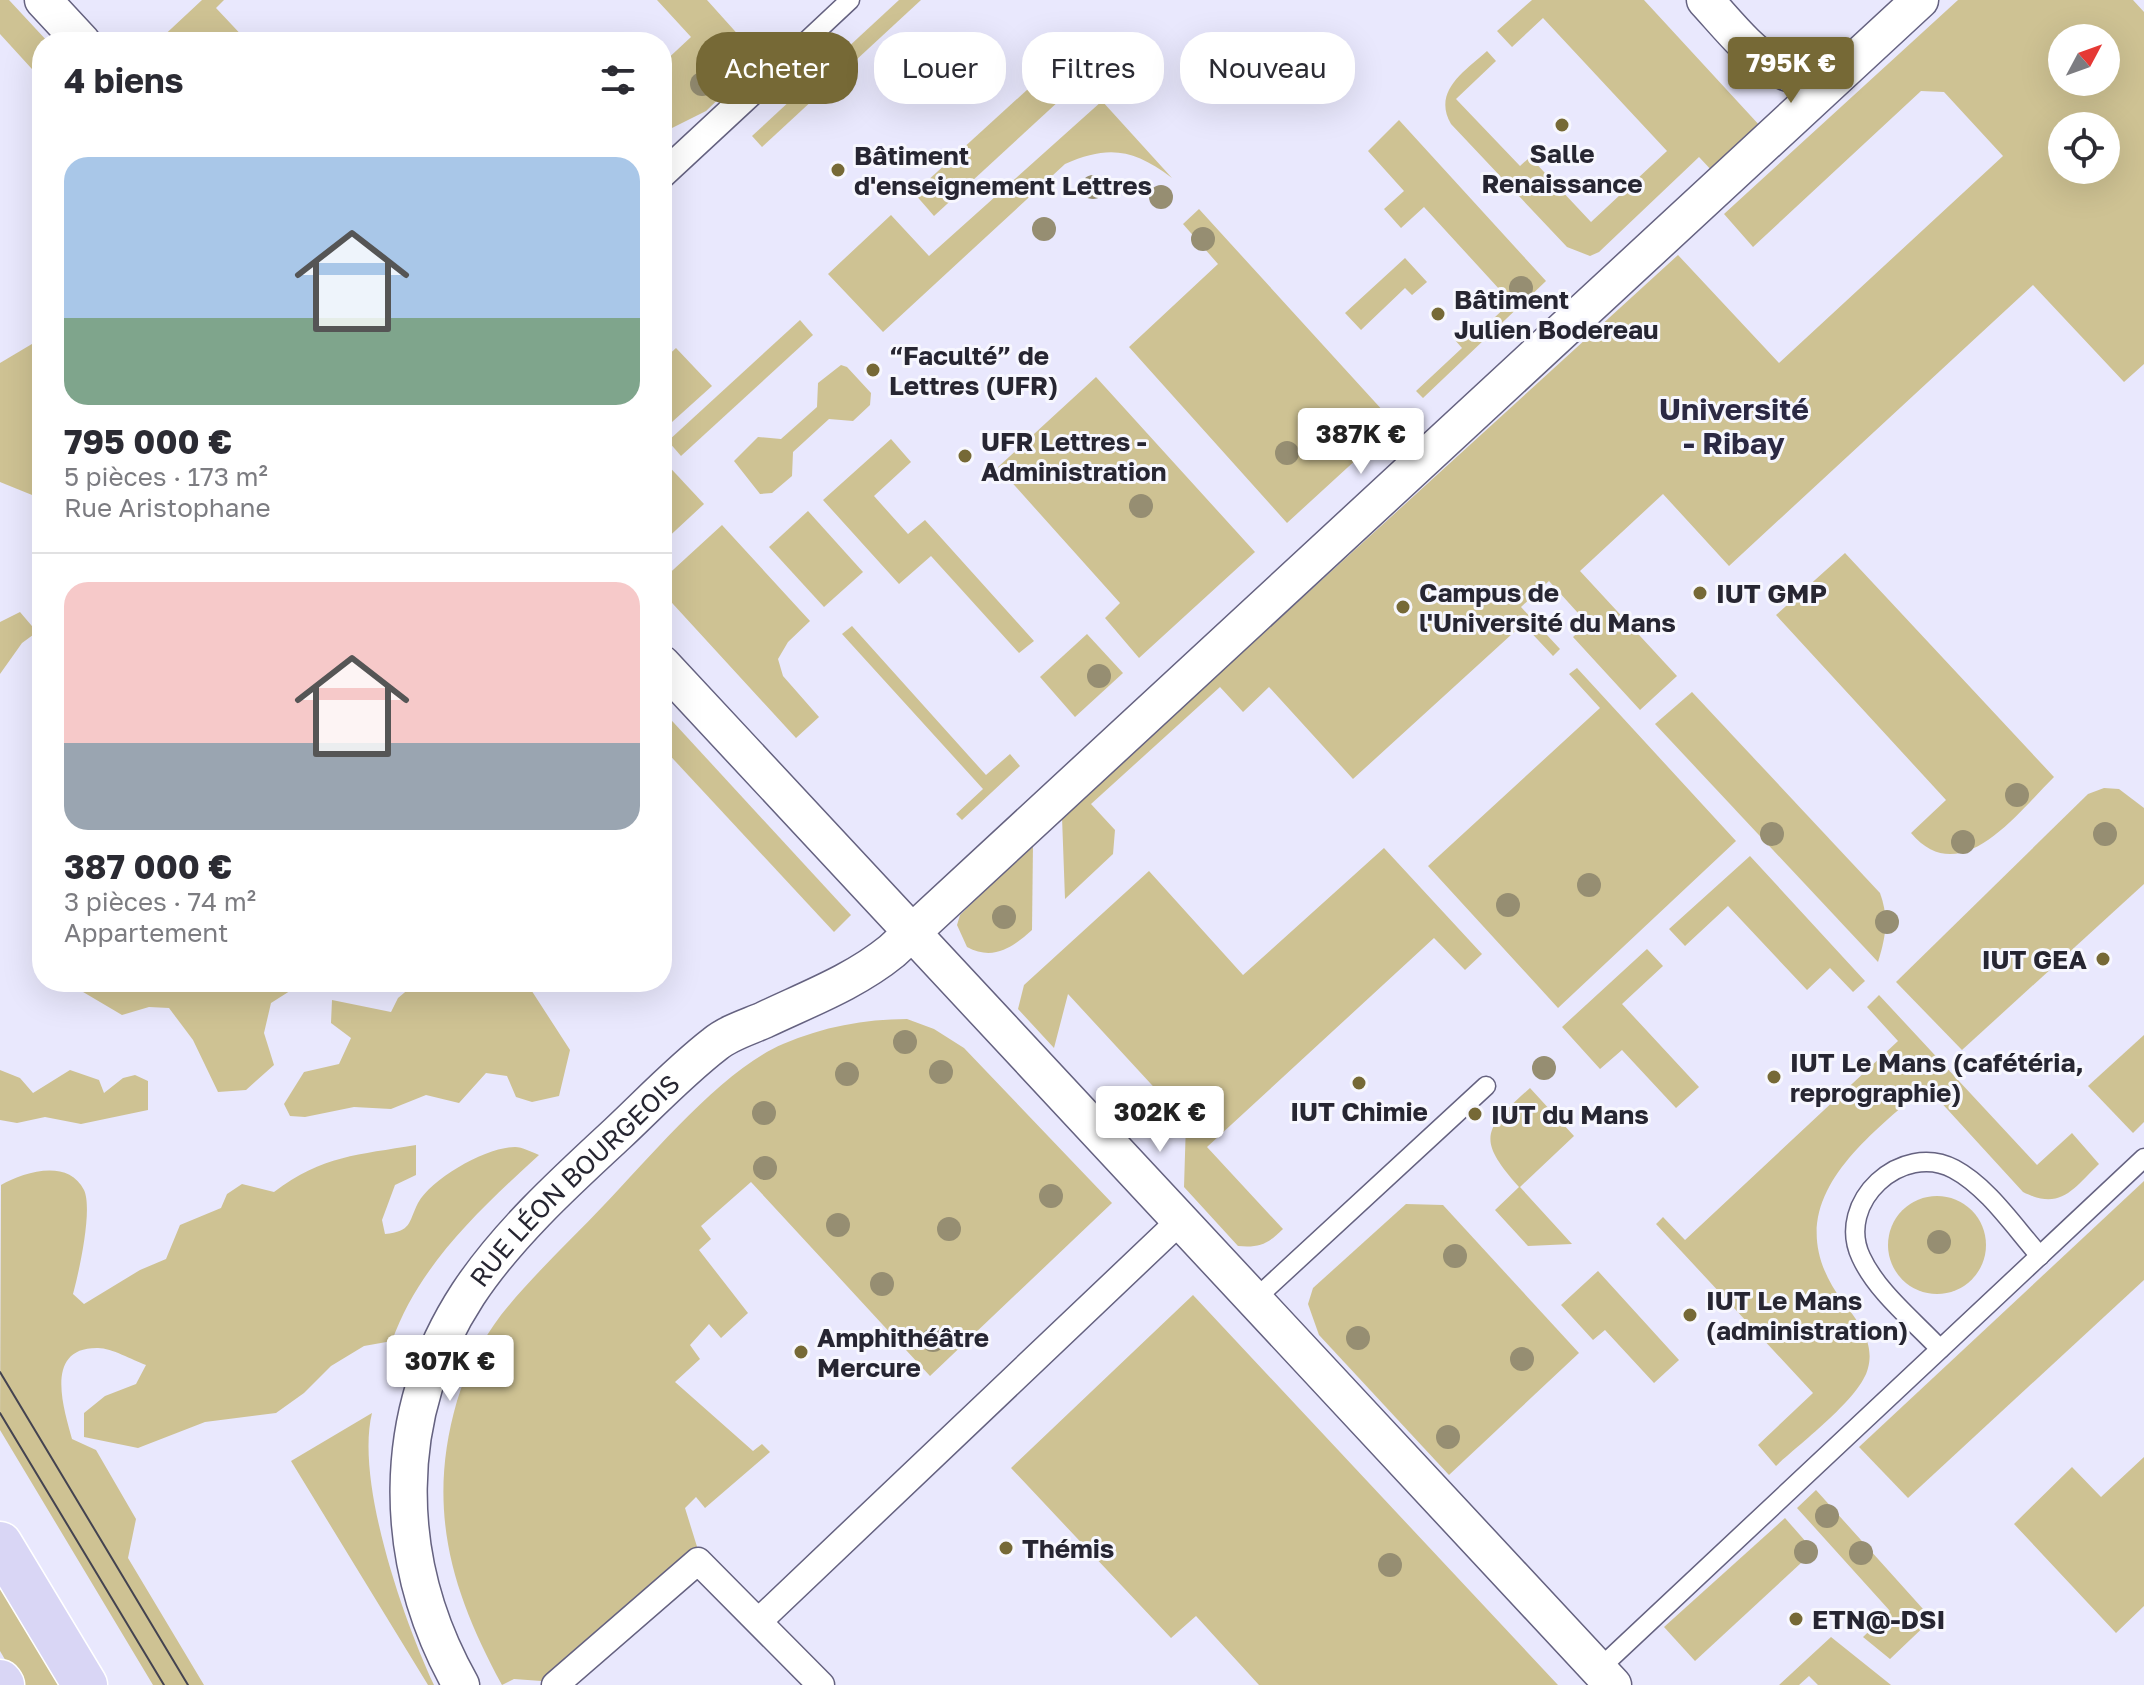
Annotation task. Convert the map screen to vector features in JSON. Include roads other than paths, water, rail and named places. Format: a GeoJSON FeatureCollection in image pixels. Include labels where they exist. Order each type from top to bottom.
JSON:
{"type":"FeatureCollection","features":[{"type":"Feature","properties":{"kind":"main road"},"geometry":{"type":"LineString","coordinates":[[0,1544],[85,1685]]}},
{"type":"Feature","properties":{"kind":"street"},"geometry":{"type":"LineString","coordinates":[[43,0],[73,32]]}},
{"type":"Feature","properties":{"kind":"street"},"geometry":{"type":"LineString","coordinates":[[1705,0],[1746,45],[1783,73],[1808,79],[1831,74],[1850,64]]}},
{"type":"Feature","properties":{"kind":"street","name":"RUE LÉON BOURGEOIS"},"geometry":{"type":"LineString","coordinates":[[461,1685],[422,1600],[411,1547],[408,1490],[424,1383],[439,1344],[473,1287],[588,1160],[717,1042],[867,971],[902,942],[1920,0]]}},
{"type":"Feature","properties":{"kind":"street"},"geometry":{"type":"LineString","coordinates":[[672,166],[739,104]]}},
{"type":"Feature","properties":{"kind":"street"},"geometry":{"type":"LineString","coordinates":[[672,676],[902,942],[1181,1220],[1606,1677]]}},
{"type":"Feature","properties":{"kind":"street"},"geometry":{"type":"LineString","coordinates":[[759,1621],[1181,1220]]}},
{"type":"Feature","properties":{"kind":"street"},"geometry":{"type":"LineString","coordinates":[[555,1685],[698,1561],[821,1685]]}},
{"type":"Feature","properties":{"kind":"lane"},"geometry":{"type":"LineString","coordinates":[[816,32],[850,0]]}},
{"type":"Feature","properties":{"kind":"lane"},"geometry":{"type":"LineString","coordinates":[[1254,1300],[1486,1086]]}},
{"type":"Feature","properties":{"kind":"lane"},"geometry":{"type":"LineString","coordinates":[[1606,1677],[1940,1349],[2144,1158]]}},
{"type":"Feature","properties":{"kind":"lane"},"geometry":{"type":"LineString","coordinates":[[1940,1349],[1871,1274],[1859,1254],[1855,1232],[1859,1209],[1878,1181],[1907,1165],[1930,1162],[1952,1168],[1971,1180],[2040,1256]]}},
{"type":"Feature","properties":{"kind":"tram line"},"geometry":{"type":"LineString","coordinates":[[0,1372],[188,1685]]}},
{"type":"Feature","properties":{"kind":"tram line"},"geometry":{"type":"LineString","coordinates":[[0,1413],[164,1685]]}},
{"type":"Feature","properties":{"kind":"place","name":"Salle Renaissance"},"geometry":{"type":"Point","coordinates":[1562,125]}},
{"type":"Feature","properties":{"kind":"place","name":"Bâtiment d'enseignement Lettres"},"geometry":{"type":"Point","coordinates":[838,170]}},
{"type":"Feature","properties":{"kind":"place","name":"Bâtiment Julien Bodereau"},"geometry":{"type":"Point","coordinates":[1438,314]}},
{"type":"Feature","properties":{"kind":"place","name":"“Faculté” de Lettres (UFR)"},"geometry":{"type":"Point","coordinates":[873,370]}},
{"type":"Feature","properties":{"kind":"place","name":"UFR Lettres - Administration"},"geometry":{"type":"Point","coordinates":[965,456]}},
{"type":"Feature","properties":{"kind":"place","name":"IUT GMP"},"geometry":{"type":"Point","coordinates":[1700,593]}},
{"type":"Feature","properties":{"kind":"place","name":"Campus de l'Université du Mans"},"geometry":{"type":"Point","coordinates":[1403,607]}},
{"type":"Feature","properties":{"kind":"place","name":"IUT GEA"},"geometry":{"type":"Point","coordinates":[2103,959]}},
{"type":"Feature","properties":{"kind":"place","name":"IUT Le Mans (cafétéria, reprographie)"},"geometry":{"type":"Point","coordinates":[1774,1077]}},
{"type":"Feature","properties":{"kind":"place","name":"IUT Chimie"},"geometry":{"type":"Point","coordinates":[1359,1083]}},
{"type":"Feature","properties":{"kind":"place","name":"IUT du Mans"},"geometry":{"type":"Point","coordinates":[1475,1114]}},
{"type":"Feature","properties":{"kind":"place","name":"IUT Le Mans (administration)"},"geometry":{"type":"Point","coordinates":[1690,1315]}},
{"type":"Feature","properties":{"kind":"place","name":"Amphithéâtre Mercure"},"geometry":{"type":"Point","coordinates":[801,1352]}},
{"type":"Feature","properties":{"kind":"place","name":"Thémis"},"geometry":{"type":"Point","coordinates":[1006,1548]}},
{"type":"Feature","properties":{"kind":"place","name":"ETN@-DSI"},"geometry":{"type":"Point","coordinates":[1796,1619]}},
{"type":"Feature","properties":{"kind":"district","name":"Université - Ribay"},"geometry":{"type":"Point","coordinates":[1734,426]}}]}
